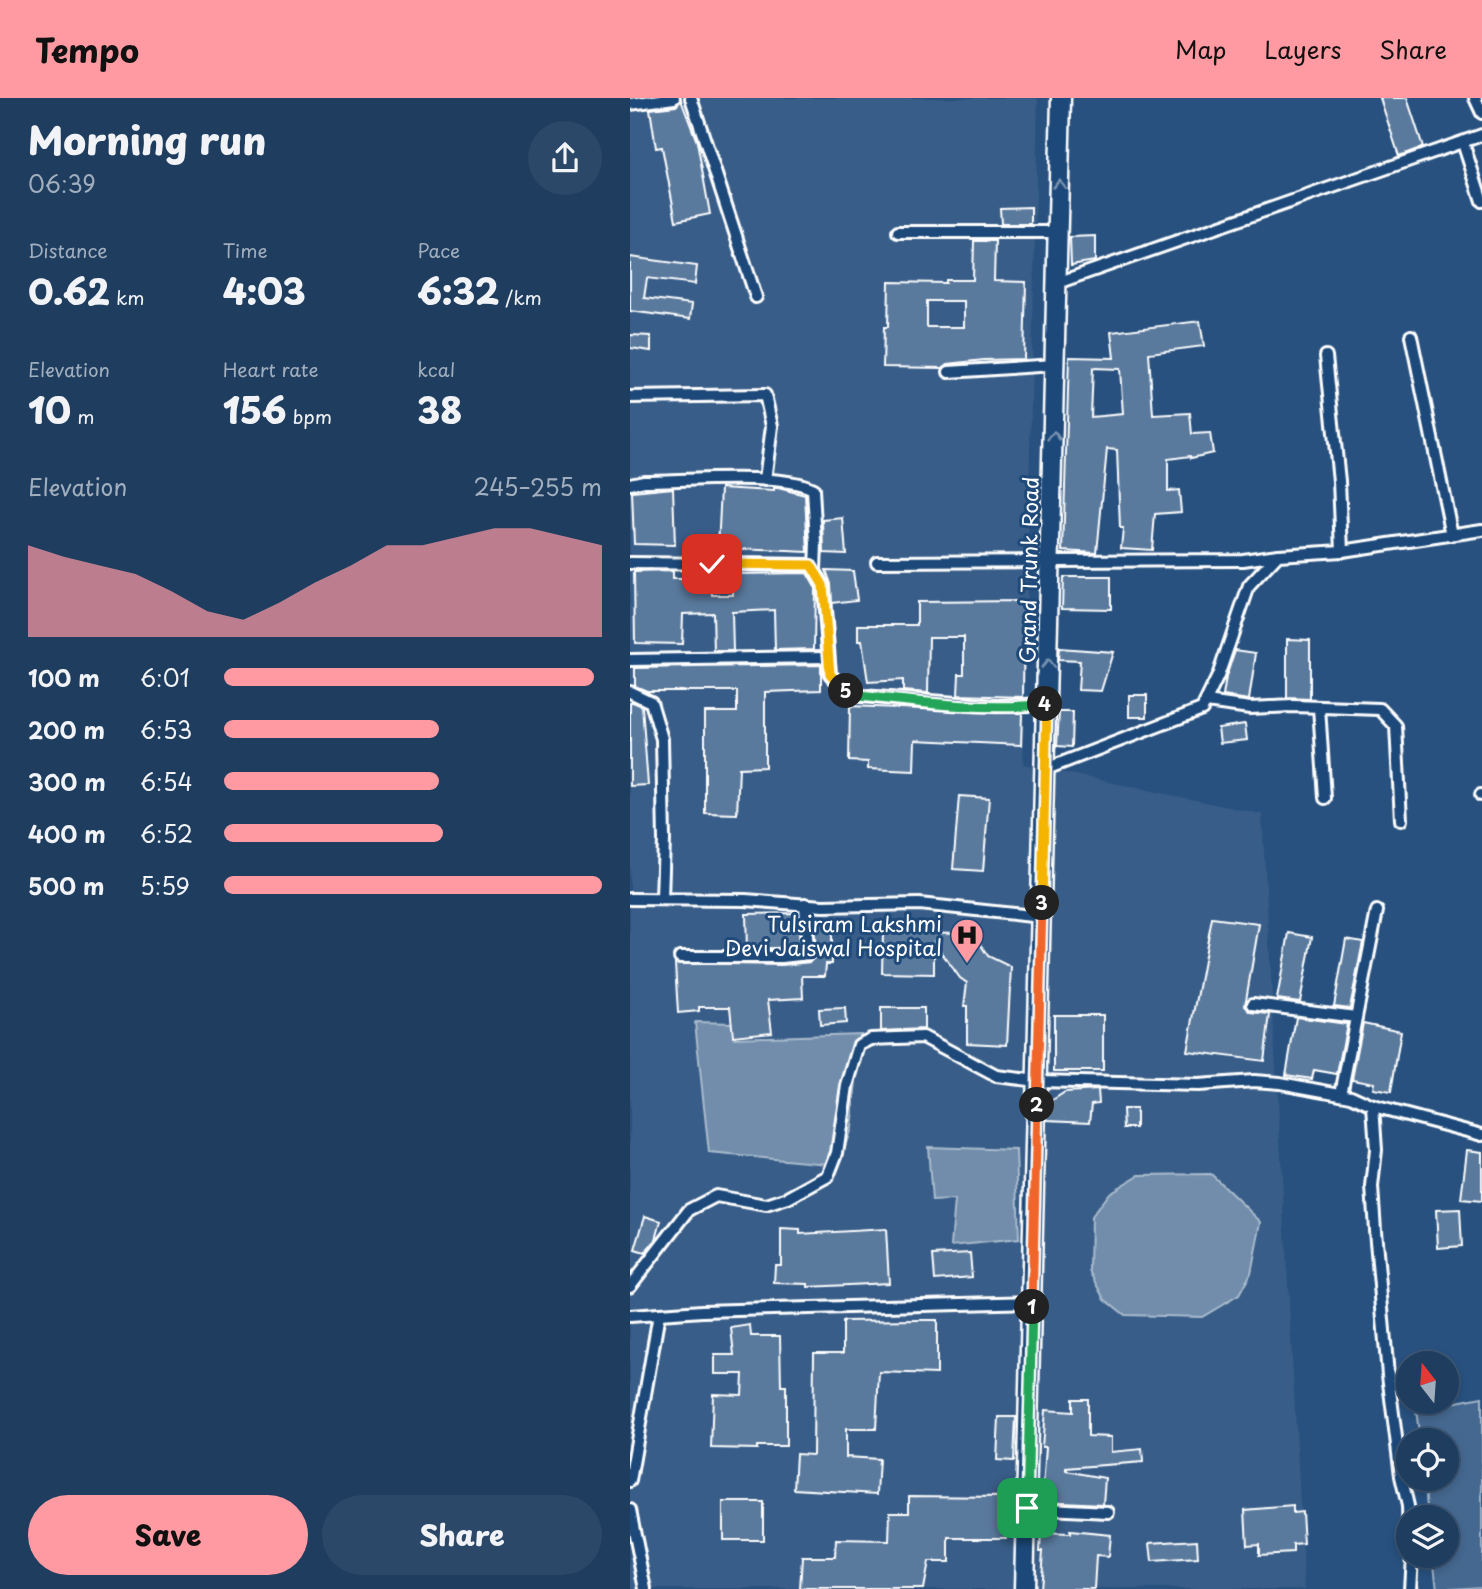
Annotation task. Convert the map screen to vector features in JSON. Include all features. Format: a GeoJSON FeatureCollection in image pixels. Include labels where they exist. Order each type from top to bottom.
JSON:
{"type":"FeatureCollection","features":[{"type":"Feature","properties":{"kind":"main road","name":"Grand Trunk Road"},"geometry":{"type":"LineString","coordinates":[[1024,1589],[1061,98]]}},
{"type":"Feature","properties":{"kind":"street"},"geometry":{"type":"LineString","coordinates":[[630,104],[674,98]]}},
{"type":"Feature","properties":{"kind":"street"},"geometry":{"type":"LineString","coordinates":[[691,98],[755,297]]}},
{"type":"Feature","properties":{"kind":"street"},"geometry":{"type":"LineString","coordinates":[[1475,98],[1482,113]]}},
{"type":"Feature","properties":{"kind":"street"},"geometry":{"type":"LineString","coordinates":[[1057,282],[1482,135]]}},
{"type":"Feature","properties":{"kind":"street"},"geometry":{"type":"LineString","coordinates":[[1463,143],[1482,201]]}},
{"type":"Feature","properties":{"kind":"street"},"geometry":{"type":"LineString","coordinates":[[898,232],[1058,232]]}},
{"type":"Feature","properties":{"kind":"street"},"geometry":{"type":"LineString","coordinates":[[1411,336],[1452,535]]}},
{"type":"Feature","properties":{"kind":"street"},"geometry":{"type":"LineString","coordinates":[[1326,356],[1339,481],[1342,551]]}},
{"type":"Feature","properties":{"kind":"street"},"geometry":{"type":"LineString","coordinates":[[949,372],[1055,365]]}},
{"type":"Feature","properties":{"kind":"street"},"geometry":{"type":"LineString","coordinates":[[630,397],[765,395],[772,426],[765,480]]}},
{"type":"Feature","properties":{"kind":"street"},"geometry":{"type":"LineString","coordinates":[[630,484],[644,481],[765,480],[802,483],[813,489],[816,543],[814,571]]}},
{"type":"Feature","properties":{"kind":"street"},"geometry":{"type":"LineString","coordinates":[[877,562],[1242,560],[1342,551],[1482,530]]}},
{"type":"Feature","properties":{"kind":"street"},"geometry":{"type":"LineString","coordinates":[[1045,769],[1202,709],[1218,676],[1249,586],[1278,555]]}},
{"type":"Feature","properties":{"kind":"street"},"geometry":{"type":"LineString","coordinates":[[630,563],[811,565],[823,585],[830,674],[849,695],[997,706],[1047,704]]}},
{"type":"Feature","properties":{"kind":"street"},"geometry":{"type":"LineString","coordinates":[[630,660],[828,657]]}},
{"type":"Feature","properties":{"kind":"street"},"geometry":{"type":"LineString","coordinates":[[630,691],[652,702],[662,739],[662,898]]}},
{"type":"Feature","properties":{"kind":"street"},"geometry":{"type":"LineString","coordinates":[[1206,702],[1250,708],[1380,709],[1396,726],[1401,820]]}},
{"type":"Feature","properties":{"kind":"street"},"geometry":{"type":"LineString","coordinates":[[1319,707],[1325,798]]}},
{"type":"Feature","properties":{"kind":"street"},"geometry":{"type":"LineString","coordinates":[[630,898],[806,904],[919,904],[1042,917]]}},
{"type":"Feature","properties":{"kind":"street"},"geometry":{"type":"LineString","coordinates":[[680,957],[782,957],[808,954],[806,904]]}},
{"type":"Feature","properties":{"kind":"street"},"geometry":{"type":"LineString","coordinates":[[1341,1094],[1377,911]]}},
{"type":"Feature","properties":{"kind":"street"},"geometry":{"type":"LineString","coordinates":[[1253,1003],[1356,1017]]}},
{"type":"Feature","properties":{"kind":"street"},"geometry":{"type":"LineString","coordinates":[[630,1286],[689,1210],[716,1196],[766,1205],[788,1198],[828,1177],[837,1153],[847,1086],[859,1045],[872,1040],[923,1037],[996,1076],[1038,1081],[1198,1085],[1254,1080],[1341,1094],[1482,1135]]}},
{"type":"Feature","properties":{"kind":"street"},"geometry":{"type":"LineString","coordinates":[[1373,1105],[1376,1150],[1372,1187],[1375,1230],[1388,1375],[1408,1505]]}},
{"type":"Feature","properties":{"kind":"street"},"geometry":{"type":"LineString","coordinates":[[630,1316],[1032,1302]]}},
{"type":"Feature","properties":{"kind":"street"},"geometry":{"type":"LineString","coordinates":[[630,1481],[659,1314]]}},
{"type":"Feature","properties":{"kind":"street"},"geometry":{"type":"LineString","coordinates":[[1027,1508],[1108,1512]]}},
{"type":"Feature","properties":{"kind":"street"},"geometry":{"type":"LineString","coordinates":[[630,1510],[646,1589]]}},
{"type":"Feature","properties":{"kind":"street"},"geometry":{"type":"LineString","coordinates":[[1410,1589],[1411,1568]]}},
{"type":"Feature","properties":{"kind":"shaded area"},"geometry":{"type":"Polygon","coordinates":[[[630,98],[1038,98],[1023,764],[1262,814],[1305,1589],[630,1589],[630,98]]]}},
{"type":"Feature","properties":{"kind":"shaded area"},"geometry":{"type":"Polygon","coordinates":[[[695,1022],[733,1023],[735,1038],[861,1034],[851,1128],[839,1165],[709,1153],[695,1022]]]}},
{"type":"Feature","properties":{"kind":"shaded area"},"geometry":{"type":"Polygon","coordinates":[[[928,1147],[1016,1150],[1019,1239],[951,1246],[955,1200],[932,1201],[928,1147]]]}},
{"type":"Feature","properties":{"kind":"shaded area"},"geometry":{"type":"Polygon","coordinates":[[[1211,1174],[1261,1222],[1251,1273],[1239,1295],[1202,1317],[1125,1315],[1105,1299],[1090,1271],[1091,1217],[1109,1193],[1139,1175],[1211,1174]]]}},
{"type":"Feature","properties":{"kind":"shaded area"},"geometry":{"type":"Polygon","coordinates":[[[1482,1397],[1482,1586],[1437,1589],[1434,1568],[1459,1568],[1459,1505],[1427,1505],[1425,1491],[1459,1491],[1459,1428],[1418,1428],[1417,1414],[1460,1414],[1460,1401],[1482,1397]]]}},
{"type":"Feature","properties":{"kind":"building"},"geometry":{"type":"Polygon","coordinates":[[[1380,98],[1407,98],[1423,147],[1399,156],[1380,98]]]}},
{"type":"Feature","properties":{"kind":"building"},"geometry":{"type":"Polygon","coordinates":[[[681,100],[697,142],[710,214],[676,221],[662,147],[656,148],[650,109],[676,106],[681,100]]]}},
{"type":"Feature","properties":{"kind":"building"},"geometry":{"type":"Polygon","coordinates":[[[1031,207],[1031,224],[1001,224],[1000,208],[1031,207]]]}},
{"type":"Feature","properties":{"kind":"building"},"geometry":{"type":"Polygon","coordinates":[[[1095,236],[1095,261],[1071,265],[1070,237],[1095,236]]]}},
{"type":"Feature","properties":{"kind":"building"},"geometry":{"type":"Polygon","coordinates":[[[974,241],[995,241],[994,281],[1026,282],[1024,359],[948,364],[943,368],[883,367],[884,327],[888,327],[889,282],[946,283],[946,280],[973,280],[974,241]],[[927,301],[927,327],[964,327],[964,301],[927,301]]]}},
{"type":"Feature","properties":{"kind":"building"},"geometry":{"type":"Polygon","coordinates":[[[630,257],[697,266],[695,284],[647,278],[644,298],[692,304],[690,319],[630,311],[630,257]]]}},
{"type":"Feature","properties":{"kind":"building"},"geometry":{"type":"Polygon","coordinates":[[[1200,321],[1204,346],[1149,353],[1153,415],[1190,413],[1192,434],[1210,433],[1213,453],[1168,459],[1168,491],[1179,490],[1181,512],[1155,514],[1152,550],[1121,548],[1123,528],[1120,528],[1117,450],[1107,449],[1097,553],[1063,551],[1069,357],[1114,358],[1111,332],[1200,321]],[[1093,368],[1091,417],[1123,414],[1120,369],[1093,368]]]}},
{"type":"Feature","properties":{"kind":"building"},"geometry":{"type":"Polygon","coordinates":[[[630,335],[651,336],[651,351],[630,348],[630,335]]]}},
{"type":"Feature","properties":{"kind":"building"},"geometry":{"type":"Polygon","coordinates":[[[673,488],[675,545],[634,544],[632,492],[673,488]]]}},
{"type":"Feature","properties":{"kind":"building"},"geometry":{"type":"Polygon","coordinates":[[[721,488],[774,491],[774,488],[778,488],[805,495],[808,552],[718,548],[721,488]]]}},
{"type":"Feature","properties":{"kind":"building"},"geometry":{"type":"Polygon","coordinates":[[[843,518],[846,554],[824,553],[823,520],[843,518]]]}},
{"type":"Feature","properties":{"kind":"building"},"geometry":{"type":"Polygon","coordinates":[[[826,570],[853,571],[857,600],[832,603],[831,584],[826,570]]]}},
{"type":"Feature","properties":{"kind":"building"},"geometry":{"type":"Polygon","coordinates":[[[673,571],[673,579],[711,579],[712,595],[733,595],[733,574],[807,573],[815,587],[814,649],[775,650],[774,610],[732,612],[733,651],[714,651],[713,613],[683,614],[682,644],[635,643],[634,572],[673,571]]]}},
{"type":"Feature","properties":{"kind":"building"},"geometry":{"type":"Polygon","coordinates":[[[1063,577],[1111,577],[1111,609],[1062,608],[1063,577]]]}},
{"type":"Feature","properties":{"kind":"building"},"geometry":{"type":"Polygon","coordinates":[[[1024,601],[1023,697],[958,695],[959,674],[964,674],[964,637],[929,637],[928,693],[903,691],[903,680],[868,682],[862,641],[858,641],[858,625],[917,625],[917,602],[1024,601]]]}},
{"type":"Feature","properties":{"kind":"building"},"geometry":{"type":"Polygon","coordinates":[[[1287,639],[1310,640],[1310,699],[1287,698],[1287,639]]]}},
{"type":"Feature","properties":{"kind":"building"},"geometry":{"type":"Polygon","coordinates":[[[1059,648],[1113,652],[1101,691],[1078,690],[1080,661],[1058,660],[1059,648]]]}},
{"type":"Feature","properties":{"kind":"building"},"geometry":{"type":"Polygon","coordinates":[[[1235,650],[1256,653],[1249,700],[1223,696],[1235,650]]]}},
{"type":"Feature","properties":{"kind":"building"},"geometry":{"type":"Polygon","coordinates":[[[821,665],[821,690],[765,692],[765,767],[739,768],[737,814],[705,813],[705,712],[737,712],[737,691],[647,691],[635,686],[635,668],[821,665]]]}},
{"type":"Feature","properties":{"kind":"building"},"geometry":{"type":"Polygon","coordinates":[[[1129,695],[1147,695],[1147,717],[1129,717],[1129,695]]]}},
{"type":"Feature","properties":{"kind":"building"},"geometry":{"type":"Polygon","coordinates":[[[630,703],[642,706],[648,785],[630,786],[630,703]]]}},
{"type":"Feature","properties":{"kind":"building"},"geometry":{"type":"Polygon","coordinates":[[[850,706],[1022,713],[1021,745],[915,740],[914,771],[868,769],[868,762],[849,761],[850,706]]]}},
{"type":"Feature","properties":{"kind":"building"},"geometry":{"type":"Polygon","coordinates":[[[1059,712],[1073,712],[1072,747],[1057,746],[1059,712]]]}},
{"type":"Feature","properties":{"kind":"building"},"geometry":{"type":"Polygon","coordinates":[[[1245,724],[1247,740],[1220,743],[1218,728],[1245,724]]]}},
{"type":"Feature","properties":{"kind":"building"},"geometry":{"type":"Polygon","coordinates":[[[959,796],[989,798],[983,871],[953,869],[959,796]]]}},
{"type":"Feature","properties":{"kind":"building"},"geometry":{"type":"Polygon","coordinates":[[[798,913],[800,947],[747,949],[746,914],[798,913]]]}},
{"type":"Feature","properties":{"kind":"building"},"geometry":{"type":"Polygon","coordinates":[[[1212,918],[1259,924],[1245,1006],[1251,1012],[1270,1014],[1264,1061],[1187,1051],[1212,918]]]}},
{"type":"Feature","properties":{"kind":"building"},"geometry":{"type":"Polygon","coordinates":[[[814,921],[832,921],[832,964],[826,964],[825,976],[802,976],[803,998],[768,1000],[772,1032],[733,1036],[730,1007],[699,1007],[699,1011],[678,1013],[675,963],[782,965],[810,962],[816,954],[814,921]]]}},
{"type":"Feature","properties":{"kind":"building"},"geometry":{"type":"Polygon","coordinates":[[[883,932],[973,933],[988,956],[1011,967],[1007,1045],[967,1043],[967,1006],[964,1006],[967,983],[960,978],[934,942],[934,974],[882,973],[883,932]]]}},
{"type":"Feature","properties":{"kind":"building"},"geometry":{"type":"Polygon","coordinates":[[[1289,933],[1312,937],[1300,1002],[1277,999],[1289,933]]]}},
{"type":"Feature","properties":{"kind":"building"},"geometry":{"type":"Polygon","coordinates":[[[1346,939],[1363,942],[1350,1008],[1334,1006],[1346,939]]]}},
{"type":"Feature","properties":{"kind":"building"},"geometry":{"type":"Polygon","coordinates":[[[845,1008],[846,1023],[820,1025],[819,1009],[845,1008]]]}},
{"type":"Feature","properties":{"kind":"building"},"geometry":{"type":"Polygon","coordinates":[[[881,1008],[924,1008],[924,1029],[881,1031],[881,1008]]]}},
{"type":"Feature","properties":{"kind":"building"},"geometry":{"type":"Polygon","coordinates":[[[1054,1015],[1103,1015],[1103,1071],[1054,1071],[1054,1015]]]}},
{"type":"Feature","properties":{"kind":"building"},"geometry":{"type":"Polygon","coordinates":[[[1296,1017],[1347,1024],[1337,1074],[1314,1070],[1312,1079],[1286,1075],[1296,1017]]]}},
{"type":"Feature","properties":{"kind":"building"},"geometry":{"type":"Polygon","coordinates":[[[1363,1023],[1401,1031],[1391,1092],[1373,1089],[1374,1083],[1352,1079],[1363,1023]]]}},
{"type":"Feature","properties":{"kind":"building"},"geometry":{"type":"Polygon","coordinates":[[[1098,1090],[1099,1103],[1092,1104],[1090,1122],[1047,1120],[1048,1103],[1065,1092],[1098,1090]]]}},
{"type":"Feature","properties":{"kind":"building"},"geometry":{"type":"Polygon","coordinates":[[[1123,1109],[1136,1109],[1136,1128],[1124,1128],[1123,1109]]]}},
{"type":"Feature","properties":{"kind":"building"},"geometry":{"type":"Polygon","coordinates":[[[1467,1150],[1482,1152],[1482,1201],[1461,1199],[1467,1150]]]}},
{"type":"Feature","properties":{"kind":"building"},"geometry":{"type":"Polygon","coordinates":[[[1460,1209],[1462,1246],[1438,1248],[1436,1210],[1460,1209]]]}},
{"type":"Feature","properties":{"kind":"building"},"geometry":{"type":"Polygon","coordinates":[[[645,1216],[661,1221],[656,1240],[645,1253],[635,1250],[645,1216]]]}},
{"type":"Feature","properties":{"kind":"building"},"geometry":{"type":"Polygon","coordinates":[[[781,1229],[800,1230],[800,1234],[886,1229],[889,1283],[808,1287],[808,1284],[774,1283],[775,1265],[781,1265],[781,1229]]]}},
{"type":"Feature","properties":{"kind":"building"},"geometry":{"type":"Polygon","coordinates":[[[970,1253],[972,1277],[935,1280],[933,1255],[970,1253]]]}},
{"type":"Feature","properties":{"kind":"building"},"geometry":{"type":"Polygon","coordinates":[[[937,1320],[937,1374],[879,1372],[876,1429],[846,1429],[846,1457],[879,1459],[877,1494],[794,1489],[796,1454],[813,1455],[814,1353],[843,1353],[843,1321],[937,1320]]]}},
{"type":"Feature","properties":{"kind":"building"},"geometry":{"type":"Polygon","coordinates":[[[750,1325],[751,1336],[780,1336],[781,1386],[786,1386],[786,1446],[757,1446],[757,1449],[711,1448],[713,1394],[742,1395],[743,1374],[715,1374],[715,1355],[734,1355],[731,1328],[750,1325]]]}},
{"type":"Feature","properties":{"kind":"building"},"geometry":{"type":"Polygon","coordinates":[[[1073,1399],[1088,1399],[1088,1436],[1111,1437],[1111,1452],[1142,1449],[1143,1462],[1066,1468],[1066,1471],[1105,1478],[1103,1504],[1042,1501],[1046,1447],[1042,1447],[1045,1410],[1073,1412],[1073,1399]]]}},
{"type":"Feature","properties":{"kind":"building"},"geometry":{"type":"Polygon","coordinates":[[[999,1417],[1016,1417],[1014,1461],[997,1460],[999,1417]]]}},
{"type":"Feature","properties":{"kind":"building"},"geometry":{"type":"Polygon","coordinates":[[[909,1496],[1006,1497],[1006,1538],[949,1538],[949,1562],[928,1562],[923,1589],[800,1589],[802,1557],[835,1557],[836,1540],[889,1541],[890,1512],[909,1512],[909,1496]]]}},
{"type":"Feature","properties":{"kind":"building"},"geometry":{"type":"Polygon","coordinates":[[[723,1502],[763,1502],[763,1540],[723,1540],[723,1502]]]}},
{"type":"Feature","properties":{"kind":"building"},"geometry":{"type":"Polygon","coordinates":[[[1293,1506],[1293,1513],[1302,1512],[1304,1544],[1293,1545],[1293,1553],[1259,1555],[1259,1544],[1247,1545],[1245,1510],[1293,1506]]]}},
{"type":"Feature","properties":{"kind":"building"},"geometry":{"type":"Polygon","coordinates":[[[1070,1531],[1110,1535],[1108,1557],[1096,1556],[1094,1589],[1040,1589],[1043,1551],[1040,1551],[1041,1533],[1070,1534],[1070,1531]]]}},
{"type":"Feature","properties":{"kind":"building"},"geometry":{"type":"Polygon","coordinates":[[[1197,1540],[1198,1559],[1152,1562],[1150,1543],[1197,1540]]]}},
{"type":"Feature","properties":{"kind":"place","name":"Tulsiram Lakshmi Devi Jaiswal Hospital"},"geometry":{"type":"Point","coordinates":[967,965]}},
{"type":"Feature","properties":{"kind":"route"},"geometry":{"type":"LineString","coordinates":[[712,564],[811,565],[823,585],[830,674],[849,695],[997,706],[1047,704],[1027,1508]]}}]}
